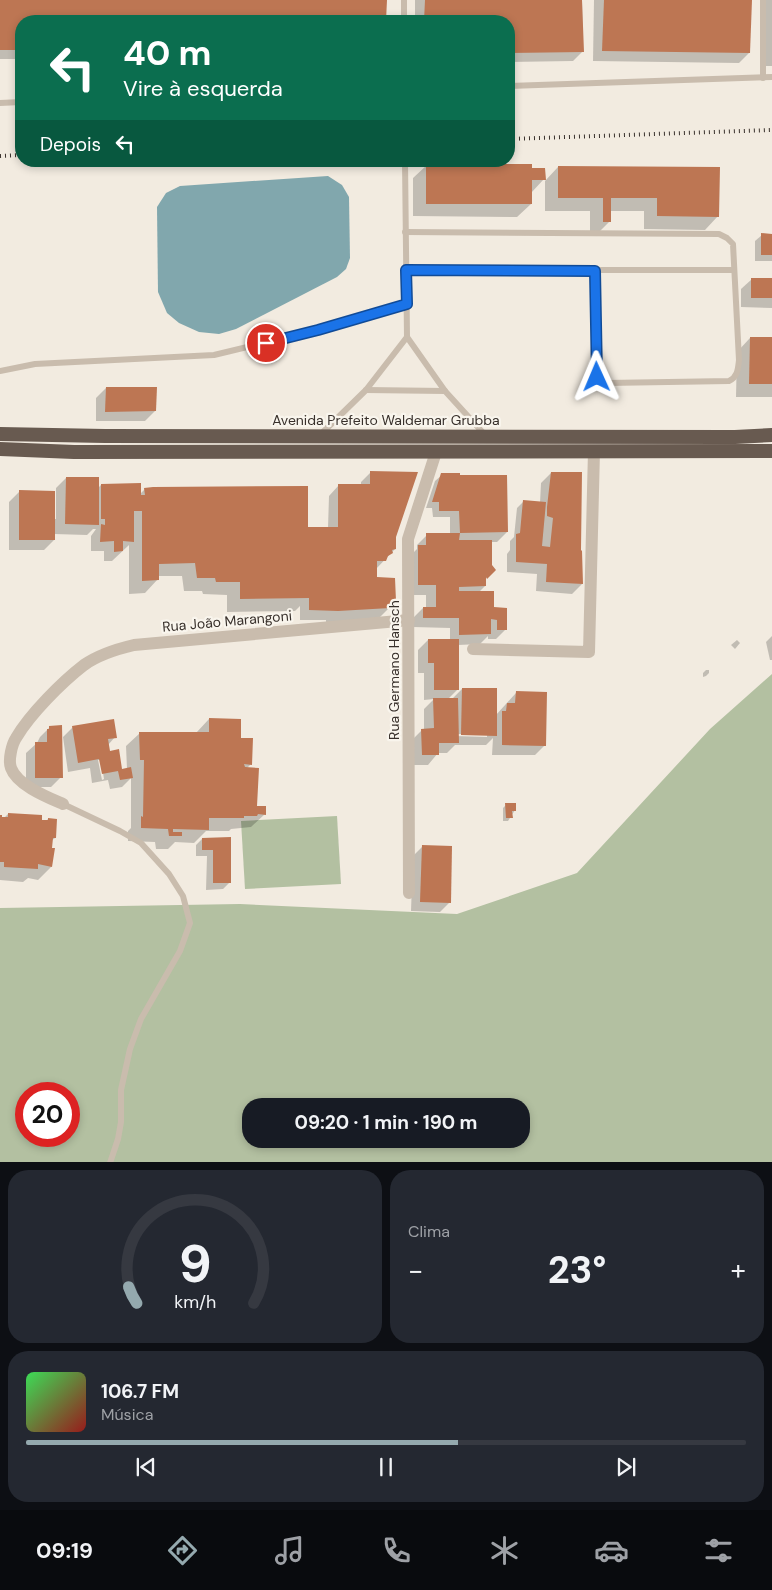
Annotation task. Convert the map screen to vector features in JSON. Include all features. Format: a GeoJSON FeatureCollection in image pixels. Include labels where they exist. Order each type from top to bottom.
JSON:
{"type":"FeatureCollection","features":[{"type":"Feature","properties":{"kind":"highway","name":"Avenida Prefeito Waldemar Grubba"},"geometry":{"type":"LineString","coordinates":[[0,434],[318,437],[735,437],[772,435]]}},
{"type":"Feature","properties":{"kind":"highway"},"geometry":{"type":"LineString","coordinates":[[0,449],[74,452],[772,451]]}},
{"type":"Feature","properties":{"kind":"street"},"geometry":{"type":"LineString","coordinates":[[473,649],[589,652],[594,451]]}},
{"type":"Feature","properties":{"kind":"street","name":"Rua Germano Hansch"},"geometry":{"type":"LineString","coordinates":[[409,893],[408,539],[436,452]]}},
{"type":"Feature","properties":{"kind":"street","name":"Rua João Marangoni"},"geometry":{"type":"LineString","coordinates":[[63,804],[19,780],[10,767],[11,754],[15,739],[33,716],[85,664],[116,649],[134,645],[409,620]]}},
{"type":"Feature","properties":{"kind":"lane"},"geometry":{"type":"LineString","coordinates":[[404,0],[404,15]]}},
{"type":"Feature","properties":{"kind":"lane"},"geometry":{"type":"LineString","coordinates":[[762,0],[763,78]]}},
{"type":"Feature","properties":{"kind":"lane"},"geometry":{"type":"LineString","coordinates":[[515,86],[772,77]]}},
{"type":"Feature","properties":{"kind":"lane"},"geometry":{"type":"LineString","coordinates":[[0,103],[15,102]]}},
{"type":"Feature","properties":{"kind":"lane"},"geometry":{"type":"LineString","coordinates":[[405,167],[407,337],[445,391],[486,437]]}},
{"type":"Feature","properties":{"kind":"lane"},"geometry":{"type":"LineString","coordinates":[[405,232],[719,234],[733,244],[739,360],[737,373],[734,378],[729,381],[601,382],[597,377],[595,271]]}},
{"type":"Feature","properties":{"kind":"lane"},"geometry":{"type":"LineString","coordinates":[[406,270],[734,270]]}},
{"type":"Feature","properties":{"kind":"lane"},"geometry":{"type":"LineString","coordinates":[[0,371],[35,364],[214,356],[318,330],[407,304]]}},
{"type":"Feature","properties":{"kind":"lane"},"geometry":{"type":"LineString","coordinates":[[318,437],[366,390],[407,337]]}},
{"type":"Feature","properties":{"kind":"lane"},"geometry":{"type":"LineString","coordinates":[[366,390],[445,391]]}},
{"type":"Feature","properties":{"kind":"lane"},"geometry":{"type":"LineString","coordinates":[[63,804],[141,843],[169,874],[183,896],[190,923],[180,952],[141,1019],[130,1049],[121,1090],[121,1122],[118,1139],[110,1162]]}},
{"type":"Feature","properties":{"kind":"green space"},"geometry":{"type":"Polygon","coordinates":[[[772,674],[772,1162],[0,1162],[0,908],[240,904],[457,914],[577,873],[710,729],[772,674]]]}},
{"type":"Feature","properties":{"kind":"green space"},"geometry":{"type":"Polygon","coordinates":[[[337,816],[341,884],[245,889],[241,821],[337,816]]]}},
{"type":"Feature","properties":{"kind":"water"},"geometry":{"type":"Polygon","coordinates":[[[328,176],[342,185],[349,197],[350,258],[346,269],[337,277],[236,329],[219,334],[199,332],[179,323],[167,313],[158,292],[157,207],[166,193],[180,186],[328,176]]]}},
{"type":"Feature","properties":{"kind":"building"},"geometry":{"type":"Polygon","coordinates":[[[0,0],[387,0],[386,15],[15,15],[15,50],[0,50],[0,0]]]}},
{"type":"Feature","properties":{"kind":"building"},"geometry":{"type":"Polygon","coordinates":[[[425,0],[582,0],[584,52],[515,53],[515,15],[424,15],[425,0]]]}},
{"type":"Feature","properties":{"kind":"building"},"geometry":{"type":"Polygon","coordinates":[[[604,0],[752,0],[750,53],[602,51],[604,0]]]}},
{"type":"Feature","properties":{"kind":"building"},"geometry":{"type":"Polygon","coordinates":[[[515,164],[532,164],[532,168],[545,168],[546,180],[532,180],[532,204],[426,204],[426,167],[515,167],[515,164]]]}},
{"type":"Feature","properties":{"kind":"building"},"geometry":{"type":"Polygon","coordinates":[[[558,166],[720,167],[719,217],[657,216],[657,198],[611,198],[611,222],[603,222],[603,198],[558,198],[558,166]]]}},
{"type":"Feature","properties":{"kind":"building"},"geometry":{"type":"Polygon","coordinates":[[[761,233],[772,234],[772,255],[761,255],[761,233]]]}},
{"type":"Feature","properties":{"kind":"building"},"geometry":{"type":"Polygon","coordinates":[[[751,278],[772,278],[772,298],[751,298],[751,278]]]}},
{"type":"Feature","properties":{"kind":"building"},"geometry":{"type":"Polygon","coordinates":[[[750,337],[772,337],[772,384],[749,384],[750,337]]]}},
{"type":"Feature","properties":{"kind":"building"},"geometry":{"type":"Polygon","coordinates":[[[106,387],[157,387],[156,411],[105,412],[106,387]]]}},
{"type":"Feature","properties":{"kind":"building"},"geometry":{"type":"Polygon","coordinates":[[[370,471],[418,472],[396,537],[396,549],[392,550],[393,553],[388,556],[386,561],[377,561],[377,577],[395,578],[396,601],[390,608],[338,611],[309,610],[309,598],[240,599],[240,582],[216,582],[215,578],[197,578],[195,563],[159,564],[159,580],[142,581],[142,511],[134,511],[134,542],[123,541],[123,551],[114,552],[114,541],[100,542],[101,524],[105,525],[105,519],[101,519],[101,484],[141,483],[141,495],[145,495],[144,488],[153,487],[308,486],[308,527],[338,527],[338,484],[370,484],[370,471]]]}},
{"type":"Feature","properties":{"kind":"building"},"geometry":{"type":"Polygon","coordinates":[[[551,472],[582,472],[581,550],[583,584],[546,582],[547,564],[516,562],[516,534],[520,533],[523,500],[546,502],[542,546],[550,547],[553,518],[547,516],[547,507],[551,472]]]}},
{"type":"Feature","properties":{"kind":"building"},"geometry":{"type":"Polygon","coordinates":[[[441,473],[507,475],[508,532],[460,533],[459,511],[439,511],[439,502],[432,502],[441,473]]]}},
{"type":"Feature","properties":{"kind":"building"},"geometry":{"type":"Polygon","coordinates":[[[66,477],[99,477],[99,525],[65,524],[66,477]]]}},
{"type":"Feature","properties":{"kind":"building"},"geometry":{"type":"Polygon","coordinates":[[[19,490],[55,491],[55,540],[19,540],[19,490]]]}},
{"type":"Feature","properties":{"kind":"building"},"geometry":{"type":"Polygon","coordinates":[[[426,533],[460,533],[459,540],[492,540],[492,565],[496,570],[487,579],[486,577],[486,586],[459,587],[459,591],[494,591],[494,607],[507,608],[507,630],[497,630],[497,620],[491,619],[491,634],[459,635],[459,618],[423,618],[423,607],[436,607],[436,585],[418,585],[418,545],[426,545],[426,533]]]}},
{"type":"Feature","properties":{"kind":"building"},"geometry":{"type":"Polygon","coordinates":[[[428,639],[459,639],[459,690],[434,690],[434,663],[428,663],[428,639]]]}},
{"type":"Feature","properties":{"kind":"building"},"geometry":{"type":"Polygon","coordinates":[[[462,688],[497,688],[497,736],[461,735],[462,688]]]}},
{"type":"Feature","properties":{"kind":"building"},"geometry":{"type":"Polygon","coordinates":[[[516,691],[547,692],[546,746],[502,745],[502,711],[506,711],[507,703],[515,703],[516,691]]]}},
{"type":"Feature","properties":{"kind":"building"},"geometry":{"type":"Polygon","coordinates":[[[433,698],[458,698],[459,743],[439,743],[439,755],[422,755],[421,729],[434,728],[433,698]]]}},
{"type":"Feature","properties":{"kind":"building"},"geometry":{"type":"Polygon","coordinates":[[[209,718],[241,719],[241,738],[253,738],[252,765],[244,764],[245,767],[259,768],[257,806],[266,806],[266,815],[258,814],[257,816],[244,816],[244,818],[209,818],[209,830],[173,829],[173,832],[182,832],[182,836],[169,836],[168,829],[141,828],[141,816],[143,817],[144,760],[140,760],[139,732],[209,732],[209,718]]]}},
{"type":"Feature","properties":{"kind":"building"},"geometry":{"type":"Polygon","coordinates":[[[114,719],[117,738],[108,739],[110,751],[119,749],[122,769],[131,767],[133,778],[120,780],[118,771],[102,774],[99,759],[78,763],[72,726],[114,719]]]}},
{"type":"Feature","properties":{"kind":"building"},"geometry":{"type":"Polygon","coordinates":[[[62,725],[63,778],[35,778],[35,742],[47,742],[47,729],[49,729],[49,726],[62,725]]]}},
{"type":"Feature","properties":{"kind":"building"},"geometry":{"type":"Polygon","coordinates":[[[505,803],[516,803],[516,811],[512,811],[513,818],[506,818],[505,803]]]}},
{"type":"Feature","properties":{"kind":"building"},"geometry":{"type":"Polygon","coordinates":[[[8,813],[42,815],[42,820],[48,820],[48,818],[57,819],[56,838],[53,838],[52,848],[55,848],[52,867],[38,864],[38,869],[4,867],[4,862],[0,862],[0,815],[8,817],[8,813]]]}},
{"type":"Feature","properties":{"kind":"building"},"geometry":{"type":"Polygon","coordinates":[[[231,837],[231,883],[213,883],[213,850],[202,850],[202,838],[231,837]]]}},
{"type":"Feature","properties":{"kind":"building"},"geometry":{"type":"Polygon","coordinates":[[[422,845],[452,846],[451,903],[420,902],[422,845]]]}},
{"type":"Feature","properties":{"kind":"railway"},"geometry":{"type":"LineString","coordinates":[[515,139],[772,130]]}},
{"type":"Feature","properties":{"kind":"railway"},"geometry":{"type":"LineString","coordinates":[[0,156],[15,155]]}},
{"type":"Feature","properties":{"kind":"route"},"geometry":{"type":"LineString","coordinates":[[266,343],[407,304],[406,270],[595,271],[597,377]]}}]}
